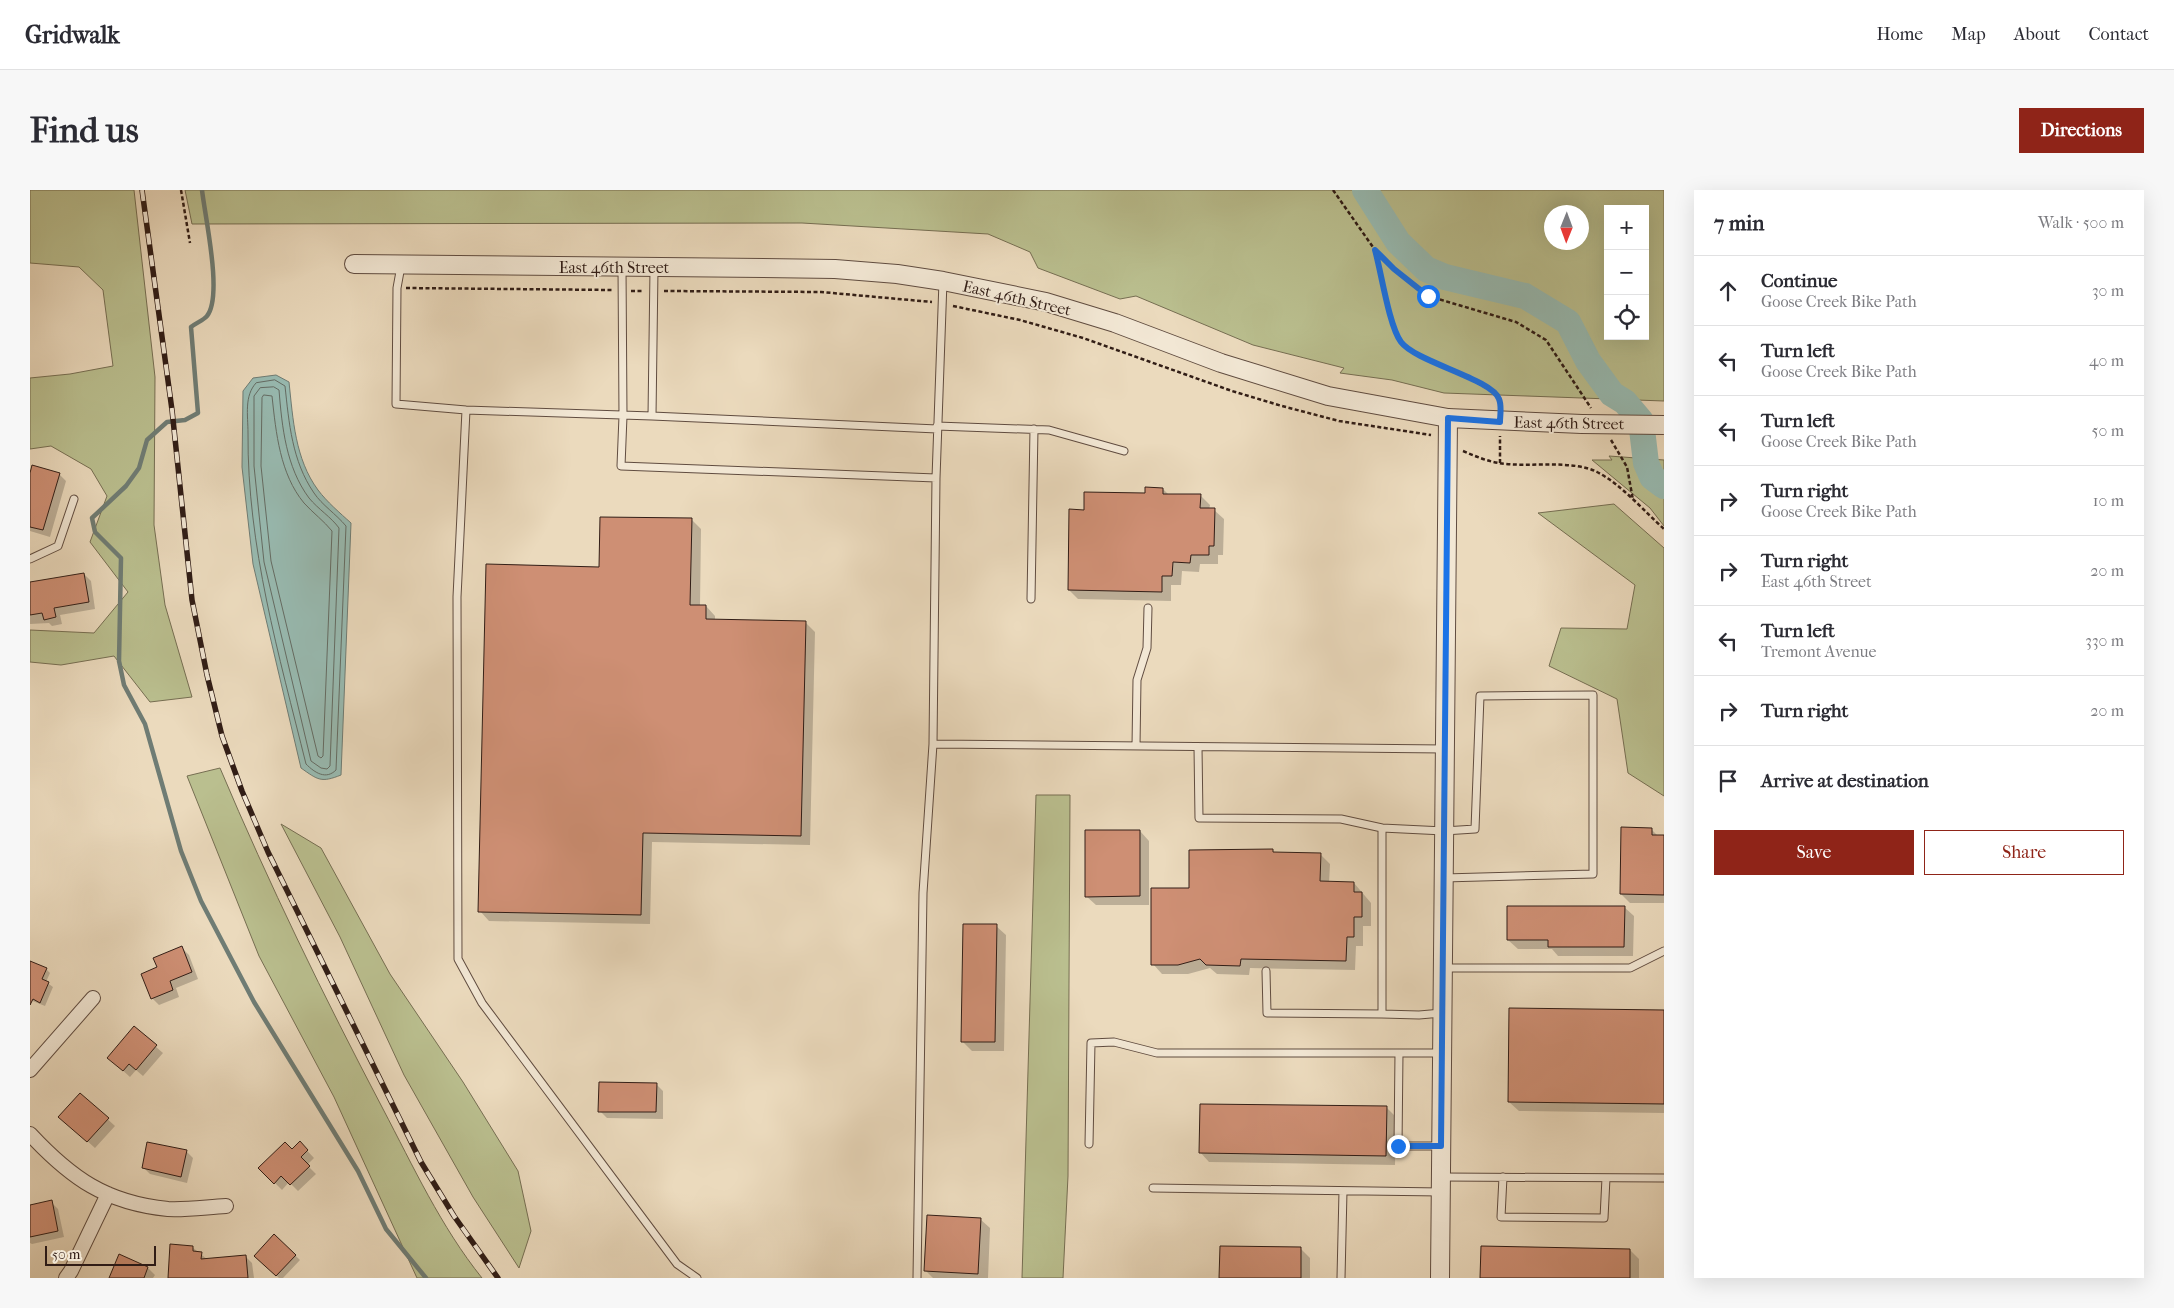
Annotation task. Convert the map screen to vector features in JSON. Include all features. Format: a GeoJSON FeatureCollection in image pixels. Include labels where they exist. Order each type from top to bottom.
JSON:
{"type":"FeatureCollection","features":[{"type":"Feature","properties":{"kind":"street","name":"East 46th Street"},"geometry":{"type":"LineString","coordinates":[[354,264],[401,266],[835,269],[897,274],[943,281],[1046,302],[1115,323],[1221,363],[1328,396],[1380,407],[1448,418],[1500,422],[1664,425]]}},
{"type":"Feature","properties":{"kind":"street"},"geometry":{"type":"LineString","coordinates":[[1440,1278],[1448,418]]}},
{"type":"Feature","properties":{"kind":"street"},"geometry":{"type":"LineString","coordinates":[[30,1070],[93,998]]}},
{"type":"Feature","properties":{"kind":"street"},"geometry":{"type":"LineString","coordinates":[[30,1134],[52,1158],[85,1182],[118,1199],[169,1209],[226,1206]]}},
{"type":"Feature","properties":{"kind":"street"},"geometry":{"type":"LineString","coordinates":[[66,1278],[72,1271],[108,1194]]}},
{"type":"Feature","properties":{"kind":"lane"},"geometry":{"type":"LineString","coordinates":[[401,266],[397,288],[396,404],[466,410],[937,428],[1034,429],[1049,430],[1124,451]]}},
{"type":"Feature","properties":{"kind":"lane"},"geometry":{"type":"LineString","coordinates":[[622,267],[624,290],[621,466],[936,478]]}},
{"type":"Feature","properties":{"kind":"lane"},"geometry":{"type":"LineString","coordinates":[[652,416],[654,267]]}},
{"type":"Feature","properties":{"kind":"lane"},"geometry":{"type":"LineString","coordinates":[[917,1278],[924,893],[933,744],[937,428],[944,304],[943,281]]}},
{"type":"Feature","properties":{"kind":"lane"},"geometry":{"type":"LineString","coordinates":[[466,410],[457,597],[456,910],[458,959],[482,1003],[677,1264],[697,1278]]}},
{"type":"Feature","properties":{"kind":"lane"},"geometry":{"type":"LineString","coordinates":[[1031,599],[1034,429]]}},
{"type":"Feature","properties":{"kind":"lane"},"geometry":{"type":"LineString","coordinates":[[30,559],[58,546],[74,499]]}},
{"type":"Feature","properties":{"kind":"lane"},"geometry":{"type":"LineString","coordinates":[[1136,746],[1137,680],[1147,648],[1148,608]]}},
{"type":"Feature","properties":{"kind":"lane"},"geometry":{"type":"LineString","coordinates":[[1198,747],[1199,818],[1341,819],[1382,828],[1444,831],[1475,829],[1480,696],[1594,695],[1593,874],[1444,878]]}},
{"type":"Feature","properties":{"kind":"lane"},"geometry":{"type":"LineString","coordinates":[[933,744],[1445,749]]}},
{"type":"Feature","properties":{"kind":"lane"},"geometry":{"type":"LineString","coordinates":[[1382,828],[1382,1014]]}},
{"type":"Feature","properties":{"kind":"lane"},"geometry":{"type":"LineString","coordinates":[[1443,968],[1630,968],[1664,952]]}},
{"type":"Feature","properties":{"kind":"lane"},"geometry":{"type":"LineString","coordinates":[[1266,971],[1267,1013],[1419,1015],[1443,1012]]}},
{"type":"Feature","properties":{"kind":"lane"},"geometry":{"type":"LineString","coordinates":[[1089,1144],[1091,1043],[1114,1042],[1158,1053],[1442,1053]]}},
{"type":"Feature","properties":{"kind":"lane"},"geometry":{"type":"LineString","coordinates":[[1398,1053],[1398,1146],[1441,1146]]}},
{"type":"Feature","properties":{"kind":"lane"},"geometry":{"type":"LineString","coordinates":[[1503,1177],[1501,1217],[1604,1218],[1606,1178]]}},
{"type":"Feature","properties":{"kind":"lane"},"geometry":{"type":"LineString","coordinates":[[1153,1188],[1343,1191],[1441,1185],[1503,1177],[1664,1178]]}},
{"type":"Feature","properties":{"kind":"lane"},"geometry":{"type":"LineString","coordinates":[[1341,1278],[1343,1191]]}},
{"type":"Feature","properties":{"kind":"path"},"geometry":{"type":"LineString","coordinates":[[181,190],[190,243]]}},
{"type":"Feature","properties":{"kind":"path"},"geometry":{"type":"LineString","coordinates":[[1332,190],[1375,250],[1394,269],[1428,296],[1516,322],[1546,340],[1591,409]]}},
{"type":"Feature","properties":{"kind":"path"},"geometry":{"type":"LineString","coordinates":[[1375,250],[1394,328],[1401,342],[1413,352],[1454,370],[1496,393],[1500,405],[1500,464]]}},
{"type":"Feature","properties":{"kind":"path"},"geometry":{"type":"LineString","coordinates":[[397,288],[821,292],[944,304],[1020,320],[1084,338],[1232,391],[1282,406],[1339,421],[1431,435],[1482,459],[1500,464],[1581,467],[1597,472],[1613,483],[1664,530]]}},
{"type":"Feature","properties":{"kind":"path"},"geometry":{"type":"LineString","coordinates":[[1607,434],[1627,467],[1633,501]]}},
{"type":"Feature","properties":{"kind":"green space"},"geometry":{"type":"Polygon","coordinates":[[[30,190],[134,190],[155,377],[154,525],[165,605],[192,697],[150,702],[114,656],[61,665],[30,662],[30,630],[94,633],[128,592],[90,542],[107,496],[91,469],[51,446],[30,449],[30,378],[70,374],[113,366],[103,290],[79,267],[30,263],[30,190]]]}},
{"type":"Feature","properties":{"kind":"green space"},"geometry":{"type":"Polygon","coordinates":[[[185,190],[1664,190],[1664,401],[1444,393],[1392,380],[1340,373],[1344,368],[1253,345],[1136,296],[1120,299],[1038,268],[1030,252],[988,234],[802,223],[192,224],[185,190]]]}},
{"type":"Feature","properties":{"kind":"green space"},"geometry":{"type":"Polygon","coordinates":[[[1609,456],[1664,460],[1664,526],[1650,508],[1592,460],[1612,460],[1609,456]]]}},
{"type":"Feature","properties":{"kind":"green space"},"geometry":{"type":"Polygon","coordinates":[[[1614,504],[1664,548],[1664,796],[1628,773],[1617,699],[1549,666],[1561,628],[1627,629],[1635,585],[1538,513],[1614,504]]]}},
{"type":"Feature","properties":{"kind":"green space"},"geometry":{"type":"Polygon","coordinates":[[[220,768],[318,982],[361,1067],[453,1238],[482,1278],[417,1278],[334,1097],[259,956],[187,776],[220,768]]]}},
{"type":"Feature","properties":{"kind":"green space"},"geometry":{"type":"Polygon","coordinates":[[[1036,795],[1070,795],[1068,1176],[1063,1278],[1022,1278],[1036,795]]]}},
{"type":"Feature","properties":{"kind":"green space"},"geometry":{"type":"Polygon","coordinates":[[[281,824],[321,848],[390,974],[463,1082],[518,1171],[531,1231],[519,1268],[473,1197],[404,1075],[340,937],[281,824]]]}},
{"type":"Feature","properties":{"kind":"water"},"geometry":{"type":"Polygon","coordinates":[[[276,375],[289,382],[296,438],[310,478],[325,499],[351,523],[341,775],[329,779],[316,778],[301,768],[253,564],[242,467],[243,391],[253,378],[276,375]]]}},
{"type":"Feature","properties":{"kind":"building"},"geometry":{"type":"Polygon","coordinates":[[[32,465],[60,473],[43,530],[30,527],[30,473],[32,465]]]}},
{"type":"Feature","properties":{"kind":"building"},"geometry":{"type":"Polygon","coordinates":[[[1145,487],[1163,488],[1163,494],[1201,494],[1200,508],[1215,508],[1214,546],[1209,546],[1209,555],[1191,555],[1190,563],[1173,562],[1172,576],[1162,576],[1162,592],[1068,590],[1069,509],[1084,510],[1084,492],[1145,493],[1145,487]]]}},
{"type":"Feature","properties":{"kind":"building"},"geometry":{"type":"Polygon","coordinates":[[[600,517],[692,518],[690,605],[706,605],[706,619],[806,621],[801,836],[643,833],[641,915],[478,912],[486,564],[599,567],[600,517]]]}},
{"type":"Feature","properties":{"kind":"building"},"geometry":{"type":"Polygon","coordinates":[[[84,573],[89,602],[54,608],[56,617],[44,620],[42,613],[30,615],[30,582],[84,573]]]}},
{"type":"Feature","properties":{"kind":"building"},"geometry":{"type":"Polygon","coordinates":[[[1621,827],[1652,828],[1652,835],[1664,835],[1664,895],[1620,894],[1621,827]]]}},
{"type":"Feature","properties":{"kind":"building"},"geometry":{"type":"Polygon","coordinates":[[[1085,830],[1140,830],[1140,896],[1085,897],[1085,830]]]}},
{"type":"Feature","properties":{"kind":"building"},"geometry":{"type":"Polygon","coordinates":[[[1273,849],[1273,852],[1321,853],[1320,881],[1354,882],[1354,892],[1362,892],[1362,917],[1354,917],[1354,937],[1347,937],[1346,961],[1241,959],[1240,966],[1206,965],[1200,959],[1178,965],[1151,965],[1151,888],[1189,888],[1189,850],[1273,849]]]}},
{"type":"Feature","properties":{"kind":"building"},"geometry":{"type":"Polygon","coordinates":[[[1507,906],[1625,906],[1624,947],[1548,947],[1548,940],[1507,940],[1507,906]]]}},
{"type":"Feature","properties":{"kind":"building"},"geometry":{"type":"Polygon","coordinates":[[[963,924],[997,924],[995,1042],[961,1042],[963,924]]]}},
{"type":"Feature","properties":{"kind":"building"},"geometry":{"type":"Polygon","coordinates":[[[182,946],[192,972],[170,981],[173,990],[151,999],[141,974],[157,967],[153,958],[182,946]]]}},
{"type":"Feature","properties":{"kind":"building"},"geometry":{"type":"Polygon","coordinates":[[[30,961],[47,968],[42,979],[49,982],[40,1003],[33,999],[30,1005],[30,961]]]}},
{"type":"Feature","properties":{"kind":"building"},"geometry":{"type":"Polygon","coordinates":[[[1509,1008],[1664,1010],[1664,1104],[1508,1102],[1509,1008]]]}},
{"type":"Feature","properties":{"kind":"building"},"geometry":{"type":"Polygon","coordinates":[[[134,1026],[157,1045],[136,1070],[129,1064],[123,1071],[107,1058],[134,1026]]]}},
{"type":"Feature","properties":{"kind":"building"},"geometry":{"type":"Polygon","coordinates":[[[599,1082],[657,1083],[656,1112],[598,1112],[599,1082]]]}},
{"type":"Feature","properties":{"kind":"building"},"geometry":{"type":"Polygon","coordinates":[[[80,1093],[109,1118],[87,1142],[58,1117],[80,1093]]]}},
{"type":"Feature","properties":{"kind":"building"},"geometry":{"type":"Polygon","coordinates":[[[1200,1104],[1387,1106],[1386,1156],[1199,1153],[1200,1104]]]}},
{"type":"Feature","properties":{"kind":"building"},"geometry":{"type":"Polygon","coordinates":[[[300,1141],[308,1150],[301,1157],[310,1166],[290,1185],[281,1176],[274,1184],[258,1168],[285,1142],[292,1149],[300,1141]]]}},
{"type":"Feature","properties":{"kind":"building"},"geometry":{"type":"Polygon","coordinates":[[[147,1142],[187,1150],[181,1177],[142,1168],[147,1142]]]}},
{"type":"Feature","properties":{"kind":"building"},"geometry":{"type":"Polygon","coordinates":[[[52,1200],[58,1231],[30,1237],[30,1205],[52,1200]]]}},
{"type":"Feature","properties":{"kind":"building"},"geometry":{"type":"Polygon","coordinates":[[[927,1215],[981,1218],[978,1274],[924,1271],[927,1215]]]}},
{"type":"Feature","properties":{"kind":"building"},"geometry":{"type":"Polygon","coordinates":[[[274,1234],[296,1255],[276,1276],[254,1256],[274,1234]]]}},
{"type":"Feature","properties":{"kind":"building"},"geometry":{"type":"Polygon","coordinates":[[[170,1244],[193,1246],[193,1251],[202,1252],[201,1259],[246,1255],[248,1278],[168,1278],[170,1244]]]}},
{"type":"Feature","properties":{"kind":"building"},"geometry":{"type":"Polygon","coordinates":[[[1220,1246],[1301,1247],[1301,1278],[1219,1278],[1220,1246]]]}},
{"type":"Feature","properties":{"kind":"building"},"geometry":{"type":"Polygon","coordinates":[[[1481,1246],[1630,1249],[1630,1278],[1480,1278],[1481,1246]]]}},
{"type":"Feature","properties":{"kind":"building"},"geometry":{"type":"Polygon","coordinates":[[[119,1254],[148,1267],[144,1278],[109,1278],[119,1254]]]}},
{"type":"Feature","properties":{"kind":"waterway"},"geometry":{"type":"LineString","coordinates":[[202,190],[212,256],[213,292],[212,306],[207,316],[191,327],[198,413],[185,420],[167,422],[147,440],[139,468],[126,486],[92,518],[95,532],[121,558],[119,661],[124,685],[145,724],[181,851],[201,901],[254,1002],[358,1171],[386,1229],[426,1278]]}},
{"type":"Feature","properties":{"kind":"waterway"},"geometry":{"type":"LineString","coordinates":[[1365,190],[1398,242],[1426,269],[1445,277],[1525,296],[1568,322],[1588,361],[1612,394],[1625,402],[1641,421],[1646,463],[1652,477],[1664,486]]}},
{"type":"Feature","properties":{"kind":"railway"},"geometry":{"type":"LineString","coordinates":[[142,190],[172,410],[192,600],[207,675],[222,736],[242,791],[268,852],[421,1162],[454,1216],[498,1278]]}},
{"type":"Feature","properties":{"kind":"route"},"geometry":{"type":"LineString","coordinates":[[1398,1146],[1441,1146],[1448,418],[1500,422],[1500,405],[1496,393],[1454,370],[1413,352],[1401,342],[1394,328],[1375,250],[1394,269],[1428,296]]}}]}
